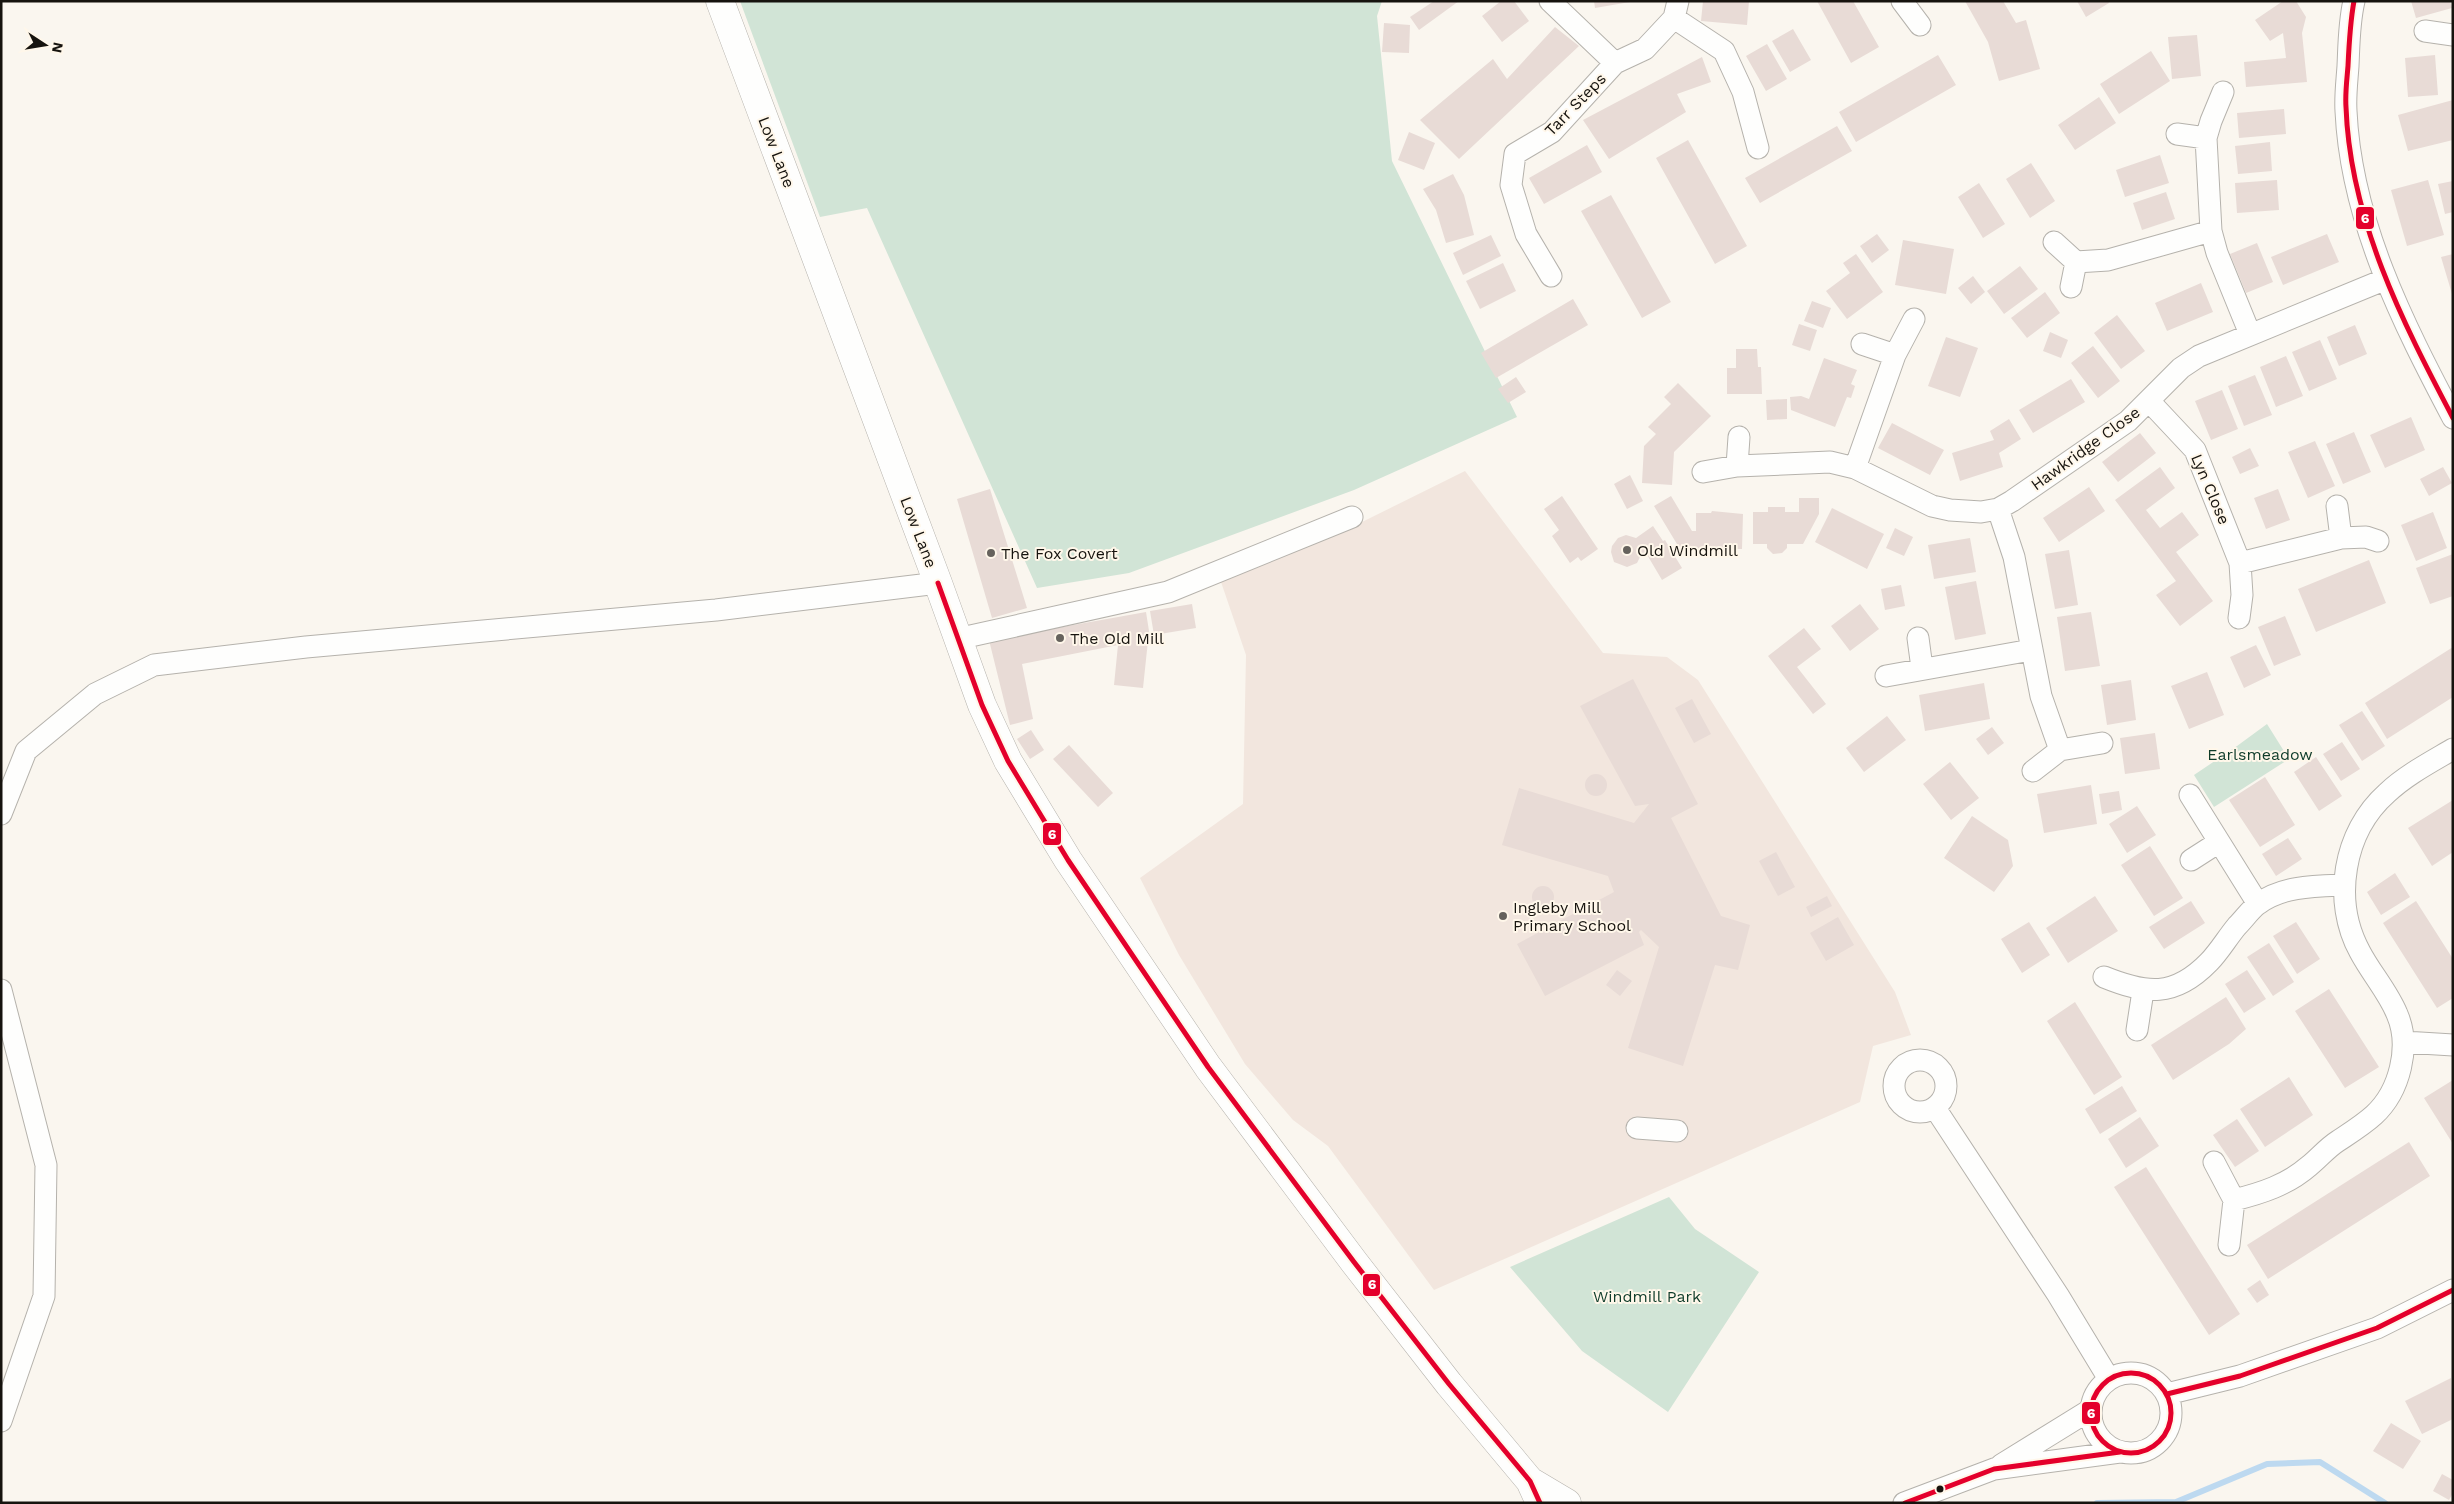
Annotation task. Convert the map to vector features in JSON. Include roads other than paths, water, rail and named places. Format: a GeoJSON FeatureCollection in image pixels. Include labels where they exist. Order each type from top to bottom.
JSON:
{"type":"FeatureCollection","features":[{"type":"Feature","properties":{"kind":"main road","name":"Low Lane"},"geometry":{"type":"LineString","coordinates":[[720,1],[982,705],[1008,761],[1068,860],[1208,1067],[1354,1262],[1535,1492],[1567,1503]]}},
{"type":"Feature","properties":{"kind":"street"},"geometry":{"type":"LineString","coordinates":[[1550,1],[1615,62]]}},
{"type":"Feature","properties":{"kind":"street"},"geometry":{"type":"LineString","coordinates":[[1902,1],[1920,25]]}},
{"type":"Feature","properties":{"kind":"street"},"geometry":{"type":"LineString","coordinates":[[2354,1],[2350,17],[2346,111],[2354,165],[2367,226],[2409,335],[2453,418]]}},
{"type":"Feature","properties":{"kind":"street"},"geometry":{"type":"LineString","coordinates":[[1676,10],[1724,51],[1743,92],[1758,148]]}},
{"type":"Feature","properties":{"kind":"street","name":"Tarr Steps"},"geometry":{"type":"LineString","coordinates":[[1550,276],[1526,234],[1511,185],[1515,154],[1552,132],[1615,62],[1645,49],[1676,10]]}},
{"type":"Feature","properties":{"kind":"street"},"geometry":{"type":"LineString","coordinates":[[2425,31],[2453,35]]}},
{"type":"Feature","properties":{"kind":"street"},"geometry":{"type":"LineString","coordinates":[[2223,92],[2210,121],[2206,138],[2211,231],[2217,253],[2250,334]]}},
{"type":"Feature","properties":{"kind":"street"},"geometry":{"type":"LineString","coordinates":[[2177,134],[2206,138]]}},
{"type":"Feature","properties":{"kind":"street"},"geometry":{"type":"LineString","coordinates":[[2054,242],[2076,262],[2108,260],[2211,231]]}},
{"type":"Feature","properties":{"kind":"street"},"geometry":{"type":"LineString","coordinates":[[2071,287],[2076,262]]}},
{"type":"Feature","properties":{"kind":"street","name":"Hawkridge Close"},"geometry":{"type":"LineString","coordinates":[[1703,472],[1737,466],[1830,462],[1855,468],[1932,506],[1964,512],[1998,509],[2012,502],[2128,421],[2181,368],[2199,356],[2386,279]]}},
{"type":"Feature","properties":{"kind":"street"},"geometry":{"type":"LineString","coordinates":[[1855,468],[1895,355],[1914,319]]}},
{"type":"Feature","properties":{"kind":"street"},"geometry":{"type":"LineString","coordinates":[[1862,344],[1895,355]]}},
{"type":"Feature","properties":{"kind":"street","name":"Lyn Close"},"geometry":{"type":"LineString","coordinates":[[2149,401],[2195,450],[2240,563],[2242,595],[2239,618]]}},
{"type":"Feature","properties":{"kind":"street"},"geometry":{"type":"LineString","coordinates":[[1737,466],[1739,437]]}},
{"type":"Feature","properties":{"kind":"street"},"geometry":{"type":"LineString","coordinates":[[2337,506],[2341,538]]}},
{"type":"Feature","properties":{"kind":"street"},"geometry":{"type":"LineString","coordinates":[[1998,509],[2014,557],[2040,696],[2060,750]]}},
{"type":"Feature","properties":{"kind":"street"},"geometry":{"type":"LineString","coordinates":[[957,639],[1168,592],[1352,517]]}},
{"type":"Feature","properties":{"kind":"street"},"geometry":{"type":"LineString","coordinates":[[2240,563],[2341,538],[2366,537],[2378,541]]}},
{"type":"Feature","properties":{"kind":"street"},"geometry":{"type":"LineString","coordinates":[[1,814],[26,751],[95,694],[154,666],[306,647],[716,610],[938,583]]}},
{"type":"Feature","properties":{"kind":"street"},"geometry":{"type":"LineString","coordinates":[[1918,638],[1922,668]]}},
{"type":"Feature","properties":{"kind":"street"},"geometry":{"type":"LineString","coordinates":[[1886,676],[1922,668],[2031,650]]}},
{"type":"Feature","properties":{"kind":"street"},"geometry":{"type":"LineString","coordinates":[[2033,771],[2060,750],[2102,743]]}},
{"type":"Feature","properties":{"kind":"street"},"geometry":{"type":"LineString","coordinates":[[2234,1200],[2266,1192],[2288,1181],[2375,1114],[2392,1090],[2398,1074],[2404,1042],[2398,1015],[2359,951],[2344,908],[2343,885],[2347,863],[2355,841],[2374,806],[2387,792],[2453,749]]}},
{"type":"Feature","properties":{"kind":"street"},"geometry":{"type":"LineString","coordinates":[[2190,795],[2258,904]]}},
{"type":"Feature","properties":{"kind":"street"},"geometry":{"type":"LineString","coordinates":[[2191,860],[2218,842]]}},
{"type":"Feature","properties":{"kind":"street"},"geometry":{"type":"LineString","coordinates":[[2104,977],[2142,991],[2163,990],[2194,975],[2209,962],[2258,904],[2300,886],[2343,885]]}},
{"type":"Feature","properties":{"kind":"street"},"geometry":{"type":"LineString","coordinates":[[1,990],[46,1165],[44,1296],[1,1421]]}},
{"type":"Feature","properties":{"kind":"street"},"geometry":{"type":"LineString","coordinates":[[2137,1030],[2142,991]]}},
{"type":"Feature","properties":{"kind":"street"},"geometry":{"type":"LineString","coordinates":[[2404,1042],[2453,1045]]}},
{"type":"Feature","properties":{"kind":"street"},"geometry":{"type":"LineString","coordinates":[[1935,1108],[2058,1295],[2108,1379]]}},
{"type":"Feature","properties":{"kind":"street"},"geometry":{"type":"LineString","coordinates":[[1637,1128],[1678,1131]]}},
{"type":"Feature","properties":{"kind":"street"},"geometry":{"type":"LineString","coordinates":[[2214,1162],[2234,1200],[2229,1245]]}},
{"type":"Feature","properties":{"kind":"street"},"geometry":{"type":"LineString","coordinates":[[2167,1394],[2240,1376],[2377,1328],[2453,1290]]}},
{"type":"Feature","properties":{"kind":"street"},"geometry":{"type":"LineString","coordinates":[[1994,1470],[2120,1452],[2136,1453],[2151,1448],[2163,1438],[2170,1424],[2171,1408],[2167,1394],[2156,1381],[2141,1373],[2124,1373],[2108,1379],[2096,1393],[2090,1410],[2094,1428],[2104,1443],[2120,1452]]}},
{"type":"Feature","properties":{"kind":"street"},"geometry":{"type":"LineString","coordinates":[[1904,1503],[1994,1470],[2090,1410]]}},
{"type":"Feature","properties":{"kind":"waterway"},"geometry":{"type":"LineString","coordinates":[[2097,1503],[2176,1502],[2267,1464],[2320,1462],[2385,1503]]}},
{"type":"Feature","properties":{"kind":"place","name":"Old Windmill"},"geometry":{"type":"Point","coordinates":[1627,550]}},
{"type":"Feature","properties":{"kind":"place","name":"The Fox Covert"},"geometry":{"type":"Point","coordinates":[991,553]}},
{"type":"Feature","properties":{"kind":"place","name":"The Old Mill"},"geometry":{"type":"Point","coordinates":[1060,638]}},
{"type":"Feature","properties":{"kind":"place","name":"Ingleby Mill Primary School"},"geometry":{"type":"Point","coordinates":[1503,916]}},
{"type":"Feature","properties":{"kind":"park label","name":"Earlsmeadow"},"geometry":{"type":"Point","coordinates":[2260,754]}},
{"type":"Feature","properties":{"kind":"park label","name":"Windmill Park"},"geometry":{"type":"Point","coordinates":[1647,1296]}}]}
